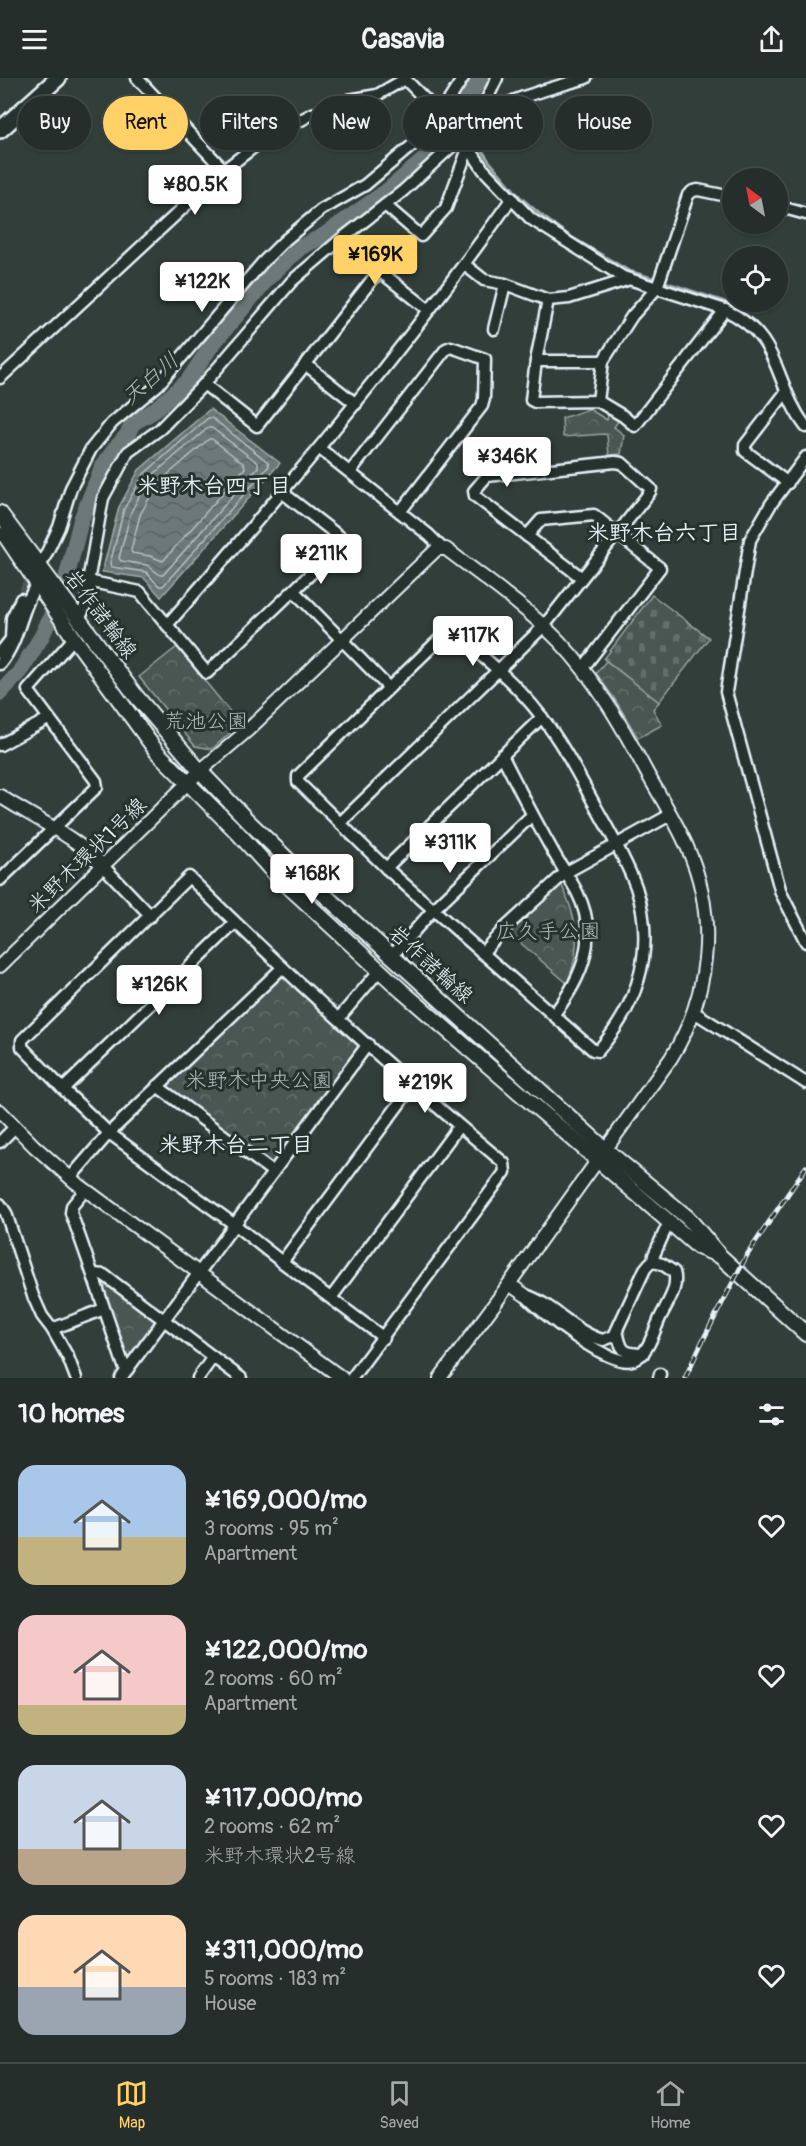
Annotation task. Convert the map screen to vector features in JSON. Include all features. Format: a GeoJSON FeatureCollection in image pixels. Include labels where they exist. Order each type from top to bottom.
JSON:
{"type":"FeatureCollection","features":[{"type":"Feature","properties":{"kind":"main road"},"geometry":{"type":"LineString","coordinates":[[0,130],[58,78]]}},
{"type":"Feature","properties":{"kind":"main road","name":"岩作諸輪線"},"geometry":{"type":"LineString","coordinates":[[0,513],[40,567],[73,623],[157,752],[238,833],[275,874],[379,971],[602,1155],[688,1218],[720,1256],[806,1334]]}},
{"type":"Feature","properties":{"kind":"main road","name":"岩作諸輪線"},"geometry":{"type":"LineString","coordinates":[[0,528],[38,585],[200,771],[248,821],[602,1155],[669,1222],[698,1247],[720,1256]]}},
{"type":"Feature","properties":{"kind":"street"},"geometry":{"type":"LineString","coordinates":[[137,78],[224,170]]}},
{"type":"Feature","properties":{"kind":"street"},"geometry":{"type":"LineString","coordinates":[[452,96],[463,78]]}},
{"type":"Feature","properties":{"kind":"street"},"geometry":{"type":"LineString","coordinates":[[488,96],[497,78]]}},
{"type":"Feature","properties":{"kind":"street"},"geometry":{"type":"LineString","coordinates":[[531,96],[586,78]]}},
{"type":"Feature","properties":{"kind":"street"},"geometry":{"type":"LineString","coordinates":[[0,378],[224,170],[259,143],[312,114],[349,100],[377,95],[404,79],[420,96]]}},
{"type":"Feature","properties":{"kind":"street"},"geometry":{"type":"LineString","coordinates":[[44,547],[61,503],[91,448],[112,423],[158,386],[269,256],[321,210],[365,185],[408,150]]}},
{"type":"Feature","properties":{"kind":"street"},"geometry":{"type":"LineString","coordinates":[[0,880],[98,784],[28,690],[73,623],[86,608],[92,582],[90,576],[99,512],[108,485],[124,458],[135,445],[159,429],[204,384],[292,281],[340,240],[456,150]]}},
{"type":"Feature","properties":{"kind":"street"},"geometry":{"type":"LineString","coordinates":[[385,205],[421,236],[446,208],[464,150]]}},
{"type":"Feature","properties":{"kind":"street"},"geometry":{"type":"LineString","coordinates":[[471,150],[483,169],[531,219],[623,277],[722,309]]}},
{"type":"Feature","properties":{"kind":"street"},"geometry":{"type":"LineString","coordinates":[[598,401],[603,361],[632,316],[657,288],[688,195],[698,190],[722,195]]}},
{"type":"Feature","properties":{"kind":"street"},"geometry":{"type":"LineString","coordinates":[[167,625],[320,449],[465,265],[512,198]]}},
{"type":"Feature","properties":{"kind":"street"},"geometry":{"type":"LineString","coordinates":[[788,209],[806,214]]}},
{"type":"Feature","properties":{"kind":"street"},"geometry":{"type":"LineString","coordinates":[[340,240],[429,310]]}},
{"type":"Feature","properties":{"kind":"street"},"geometry":{"type":"LineString","coordinates":[[465,265],[484,280],[506,284],[548,300],[568,298],[631,279]]}},
{"type":"Feature","properties":{"kind":"street"},"geometry":{"type":"LineString","coordinates":[[204,384],[257,426],[379,271]]}},
{"type":"Feature","properties":{"kind":"street"},"geometry":{"type":"LineString","coordinates":[[494,329],[506,284]]}},
{"type":"Feature","properties":{"kind":"street"},"geometry":{"type":"LineString","coordinates":[[548,300],[531,400],[535,402],[598,401],[624,416],[635,426],[723,312]]}},
{"type":"Feature","properties":{"kind":"street"},"geometry":{"type":"LineString","coordinates":[[729,312],[752,328],[767,345],[786,392],[806,427]]}},
{"type":"Feature","properties":{"kind":"street"},"geometry":{"type":"LineString","coordinates":[[350,472],[446,349],[450,347],[482,357],[485,364],[482,406],[400,512]]}},
{"type":"Feature","properties":{"kind":"street"},"geometry":{"type":"LineString","coordinates":[[536,361],[603,361]]}},
{"type":"Feature","properties":{"kind":"street"},"geometry":{"type":"LineString","coordinates":[[305,364],[356,404]]}},
{"type":"Feature","properties":{"kind":"street"},"geometry":{"type":"LineString","coordinates":[[786,392],[745,445],[745,451],[788,483]]}},
{"type":"Feature","properties":{"kind":"street"},"geometry":{"type":"LineString","coordinates":[[320,449],[429,535],[442,548],[504,593],[544,626],[583,668],[617,717],[688,849],[699,880],[705,915],[705,960],[701,985],[694,1012],[674,1053],[440,1378]]}},
{"type":"Feature","properties":{"kind":"street"},"geometry":{"type":"LineString","coordinates":[[806,457],[771,504],[750,540],[726,692],[781,893],[806,942]]}},
{"type":"Feature","properties":{"kind":"street"},"geometry":{"type":"LineString","coordinates":[[340,823],[544,626],[582,578],[651,489],[622,463],[615,462],[485,477],[474,491],[475,495],[582,578]]}},
{"type":"Feature","properties":{"kind":"street"},"geometry":{"type":"LineString","coordinates":[[40,567],[59,527],[71,488]]}},
{"type":"Feature","properties":{"kind":"street"},"geometry":{"type":"LineString","coordinates":[[92,582],[137,590],[207,673],[343,543],[340,537],[283,493]]}},
{"type":"Feature","properties":{"kind":"street"},"geometry":{"type":"LineString","coordinates":[[527,536],[541,520],[590,515],[597,517],[658,566],[660,571],[583,668]]}},
{"type":"Feature","properties":{"kind":"street","name":"米野木環状1号線"},"geometry":{"type":"LineString","coordinates":[[0,966],[200,771],[248,730],[433,552],[442,548]]}},
{"type":"Feature","properties":{"kind":"street"},"geometry":{"type":"LineString","coordinates":[[0,664],[15,642],[27,598],[38,585]]}},
{"type":"Feature","properties":{"kind":"street"},"geometry":{"type":"LineString","coordinates":[[294,591],[388,688]]}},
{"type":"Feature","properties":{"kind":"street"},"geometry":{"type":"LineString","coordinates":[[0,653],[11,639],[12,618],[24,592]]}},
{"type":"Feature","properties":{"kind":"street"},"geometry":{"type":"LineString","coordinates":[[450,632],[499,670],[542,717],[558,740],[616,844],[635,885],[643,915],[642,970],[636,992],[615,1030],[598,1051],[593,1050],[386,868],[298,782],[298,776],[388,688],[450,632]]}},
{"type":"Feature","properties":{"kind":"street"},"geometry":{"type":"LineString","coordinates":[[386,868],[542,717]]}},
{"type":"Feature","properties":{"kind":"street"},"geometry":{"type":"LineString","coordinates":[[0,745],[48,719]]}},
{"type":"Feature","properties":{"kind":"street"},"geometry":{"type":"LineString","coordinates":[[502,755],[532,814],[577,893],[586,921],[586,950],[579,977],[572,991],[554,1014]]}},
{"type":"Feature","properties":{"kind":"street"},"geometry":{"type":"LineString","coordinates":[[0,796],[56,827],[91,853],[151,916]]}},
{"type":"Feature","properties":{"kind":"street"},"geometry":{"type":"LineString","coordinates":[[392,957],[433,910],[532,814]]}},
{"type":"Feature","properties":{"kind":"street"},"geometry":{"type":"LineString","coordinates":[[482,952],[565,873],[670,815]]}},
{"type":"Feature","properties":{"kind":"street"},"geometry":{"type":"LineString","coordinates":[[352,1378],[384,1338],[505,1172],[504,1163],[459,1126],[282,968],[189,877],[22,1040],[22,1047],[109,1133],[384,1338]]}},
{"type":"Feature","properties":{"kind":"street"},"geometry":{"type":"LineString","coordinates":[[63,1089],[235,923]]}},
{"type":"Feature","properties":{"kind":"street"},"geometry":{"type":"LineString","coordinates":[[70,1178],[109,1133],[282,968]]}},
{"type":"Feature","properties":{"kind":"street"},"geometry":{"type":"LineString","coordinates":[[339,1018],[379,971]]}},
{"type":"Feature","properties":{"kind":"street"},"geometry":{"type":"LineString","coordinates":[[694,1012],[806,1083]]}},
{"type":"Feature","properties":{"kind":"street"},"geometry":{"type":"LineString","coordinates":[[124,1374],[368,1044]]}},
{"type":"Feature","properties":{"kind":"street"},"geometry":{"type":"LineString","coordinates":[[282,1262],[414,1084]]}},
{"type":"Feature","properties":{"kind":"street"},"geometry":{"type":"LineString","coordinates":[[157,1086],[273,1172]]}},
{"type":"Feature","properties":{"kind":"street"},"geometry":{"type":"LineString","coordinates":[[0,1111],[85,1190],[342,1378]]}},
{"type":"Feature","properties":{"kind":"street"},"geometry":{"type":"LineString","coordinates":[[331,1298],[459,1126]]}},
{"type":"Feature","properties":{"kind":"street"},"geometry":{"type":"LineString","coordinates":[[0,1142],[15,1127]]}},
{"type":"Feature","properties":{"kind":"street"},"geometry":{"type":"LineString","coordinates":[[85,1190],[70,1210],[94,1274],[124,1366],[124,1374]]}},
{"type":"Feature","properties":{"kind":"street"},"geometry":{"type":"LineString","coordinates":[[0,1204],[6,1213],[33,1296],[42,1316],[68,1357],[76,1378]]}},
{"type":"Feature","properties":{"kind":"street"},"geometry":{"type":"LineString","coordinates":[[653,1262],[669,1222]]}},
{"type":"Feature","properties":{"kind":"street"},"geometry":{"type":"LineString","coordinates":[[509,1284],[525,1295],[546,1304],[595,1338],[603,1340],[614,1336],[645,1269],[650,1263],[662,1264],[674,1272],[676,1284],[643,1354],[631,1361],[620,1360],[586,1345],[534,1306],[525,1295]]}},
{"type":"Feature","properties":{"kind":"street"},"geometry":{"type":"LineString","coordinates":[[94,1274],[104,1275],[241,1378]]}},
{"type":"Feature","properties":{"kind":"street"},"geometry":{"type":"LineString","coordinates":[[52,1329],[104,1309]]}},
{"type":"Feature","properties":{"kind":"street"},"geometry":{"type":"LineString","coordinates":[[616,1330],[623,1350],[629,1354],[643,1354]]}},
{"type":"Feature","properties":{"kind":"street"},"geometry":{"type":"LineString","coordinates":[[198,1378],[213,1357]]}},
{"type":"Feature","properties":{"kind":"green space"},"geometry":{"type":"Polygon","coordinates":[[[589,409],[607,420],[609,411],[620,418],[614,427],[624,435],[621,454],[609,455],[607,435],[604,434],[563,437],[562,418],[589,409]]]}},
{"type":"Feature","properties":{"kind":"green space"},"geometry":{"type":"Polygon","coordinates":[[[652,595],[709,638],[659,702],[604,659],[652,595]]]}},
{"type":"Feature","properties":{"kind":"green space","name":"荒池公園"},"geometry":{"type":"Polygon","coordinates":[[[177,647],[240,724],[212,749],[195,746],[139,677],[177,647]]]}},
{"type":"Feature","properties":{"kind":"green space"},"geometry":{"type":"Polygon","coordinates":[[[606,661],[659,702],[653,709],[662,725],[638,738],[596,673],[606,661]]]}},
{"type":"Feature","properties":{"kind":"green space","name":"広久手公園"},"geometry":{"type":"Polygon","coordinates":[[[560,881],[571,907],[576,932],[575,957],[567,983],[509,933],[560,881]]]}},
{"type":"Feature","properties":{"kind":"green space","name":"米野木中央公園"},"geometry":{"type":"Polygon","coordinates":[[[279,975],[284,976],[361,1042],[361,1047],[274,1163],[269,1164],[166,1089],[166,1084],[279,975]]]}},
{"type":"Feature","properties":{"kind":"green space"},"geometry":{"type":"Polygon","coordinates":[[[109,1285],[155,1319],[157,1324],[129,1359],[126,1357],[103,1287],[109,1285]]]}},
{"type":"Feature","properties":{"kind":"water"},"geometry":{"type":"Polygon","coordinates":[[[210,409],[280,463],[161,597],[144,578],[102,572],[119,507],[139,470],[210,409]]]}},
{"type":"Feature","properties":{"kind":"waterway","name":"天白川"},"geometry":{"type":"LineString","coordinates":[[0,693],[19,673],[42,636],[64,587],[81,520],[102,468],[127,435],[133,423],[152,412],[188,381],[211,346],[268,278],[301,247],[323,236],[387,191],[424,160],[446,132],[459,125],[466,102],[481,78]]}},
{"type":"Feature","properties":{"kind":"waterway"},"geometry":{"type":"LineString","coordinates":[[482,150],[520,197],[542,216],[568,235],[629,271],[656,279]]}},
{"type":"Feature","properties":{"kind":"waterway"},"geometry":{"type":"LineString","coordinates":[[662,281],[734,305],[755,323]]}},
{"type":"Feature","properties":{"kind":"tunnel"},"geometry":{"type":"LineString","coordinates":[[24,592],[33,571]]}},
{"type":"Feature","properties":{"kind":"railway"},"geometry":{"type":"LineString","coordinates":[[685,1378],[747,1255],[806,1167]]}},
{"type":"Feature","properties":{"kind":"district","name":"米野木台四丁目"},"geometry":{"type":"Point","coordinates":[214,485]}},
{"type":"Feature","properties":{"kind":"district","name":"米野木台六丁目"},"geometry":{"type":"Point","coordinates":[664,532]}},
{"type":"Feature","properties":{"kind":"district","name":"米野木台二丁目"},"geometry":{"type":"Point","coordinates":[236,1144]}}]}
